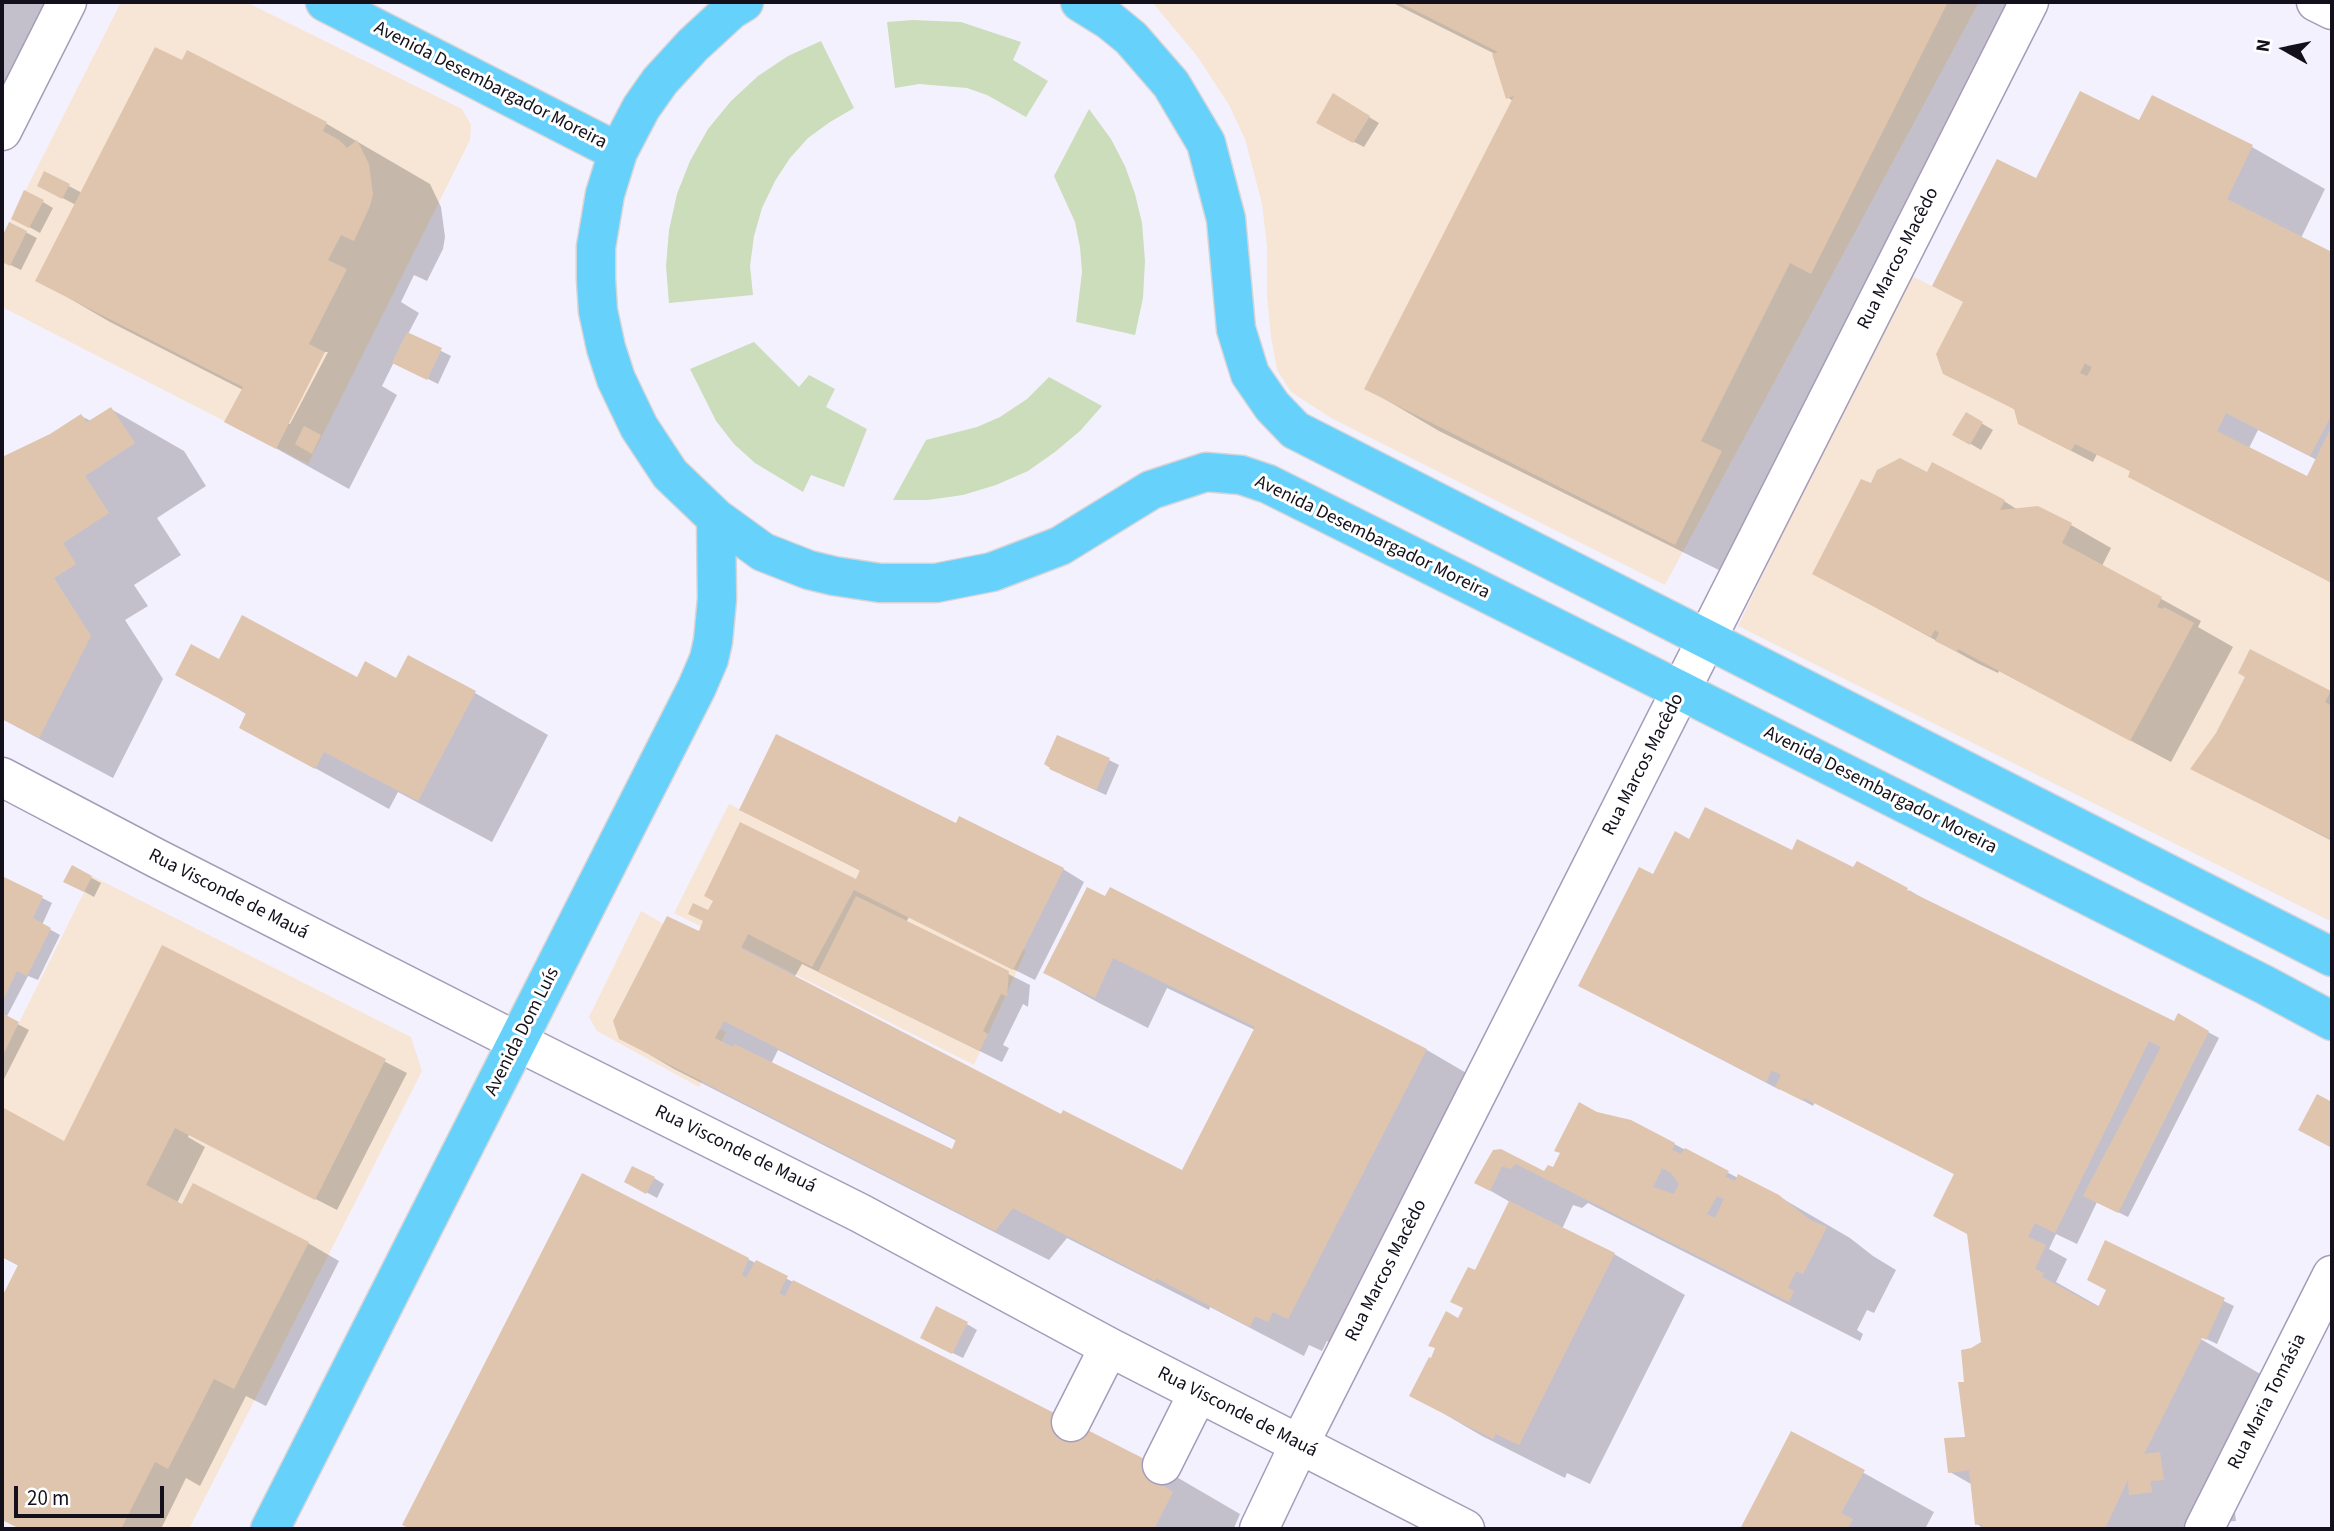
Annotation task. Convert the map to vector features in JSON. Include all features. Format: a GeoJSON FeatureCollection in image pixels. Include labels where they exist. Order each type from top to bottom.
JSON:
{"type":"FeatureCollection","features":[{"type":"Feature","properties":{"kind":"main road","name":"Avenida Desembargador Moreira"},"geometry":{"type":"LineString","coordinates":[[325,2],[618,152]]}},
{"type":"Feature","properties":{"kind":"main road","name":"Avenida Desembargador Moreira"},"geometry":{"type":"LineString","coordinates":[[744,2],[693,45],[660,81],[641,108],[618,152],[605,194],[596,247],[598,311],[616,379],[647,439],[670,474],[716,518],[763,552],[809,570],[880,583],[936,583],[992,572],[1060,546],[1151,490],[1206,472],[1241,475],[1268,484],[2266,985],[2332,1021]]}},
{"type":"Feature","properties":{"kind":"main road"},"geometry":{"type":"LineString","coordinates":[[1080,2],[1131,38],[1171,83],[1206,143],[1226,219],[1236,329],[1250,374],[1272,406],[1295,430],[2332,957]]}},
{"type":"Feature","properties":{"kind":"main road","name":"Avenida Dom Luís"},"geometry":{"type":"LineString","coordinates":[[270,1529],[709,659],[717,599],[716,518]]}},
{"type":"Feature","properties":{"kind":"street"},"geometry":{"type":"LineString","coordinates":[[2,131],[67,2]]}},
{"type":"Feature","properties":{"kind":"street","name":"Rua Marcos Macêdo"},"geometry":{"type":"LineString","coordinates":[[1259,1529],[1299,1445],[2029,2]]}},
{"type":"Feature","properties":{"kind":"street"},"geometry":{"type":"LineString","coordinates":[[2316,2],[2332,10]]}},
{"type":"Feature","properties":{"kind":"street","name":"Rua Visconde de Mauá"},"geometry":{"type":"LineString","coordinates":[[2,777],[517,1042],[860,1213],[1109,1347],[1465,1529]]}},
{"type":"Feature","properties":{"kind":"street","name":"Rua Maria Tomásia"},"geometry":{"type":"LineString","coordinates":[[2204,1529],[2332,1275]]}},
{"type":"Feature","properties":{"kind":"street"},"geometry":{"type":"LineString","coordinates":[[1071,1422],[1109,1347]]}},
{"type":"Feature","properties":{"kind":"street"},"geometry":{"type":"LineString","coordinates":[[1162,1465],[1198,1393]]}},
{"type":"Feature","properties":{"kind":"shaded area"},"geometry":{"type":"Polygon","coordinates":[[[121,2],[246,2],[462,109],[471,125],[470,140],[308,464],[2,307],[2,237],[121,2]]]}},
{"type":"Feature","properties":{"kind":"shaded area"},"geometry":{"type":"Polygon","coordinates":[[[1152,2],[1979,2],[1665,585],[1331,418],[1291,392],[1277,370],[1271,337],[1262,204],[1245,139],[1229,105],[1197,56],[1152,2]]]}},
{"type":"Feature","properties":{"kind":"shaded area"},"geometry":{"type":"Polygon","coordinates":[[[1908,274],[2332,489],[2332,922],[1738,626],[1908,274]]]}},
{"type":"Feature","properties":{"kind":"shaded area"},"geometry":{"type":"Polygon","coordinates":[[[729,804],[1026,951],[974,1065],[674,913],[729,804]]]}},
{"type":"Feature","properties":{"kind":"shaded area"},"geometry":{"type":"Polygon","coordinates":[[[92,876],[411,1037],[422,1071],[189,1529],[113,1529],[93,1520],[2,1457],[2,1297],[18,1265],[2,1257],[2,1057],[92,876]]]}},
{"type":"Feature","properties":{"kind":"shaded area"},"geometry":{"type":"Polygon","coordinates":[[[641,911],[695,942],[665,1003],[726,1032],[699,1087],[597,1031],[589,1017],[641,911]]]}},
{"type":"Feature","properties":{"kind":"green space"},"geometry":{"type":"Polygon","coordinates":[[[887,22],[961,22],[1021,42],[1013,60],[1048,81],[1026,117],[987,95],[967,88],[919,84],[895,88],[887,22]]]}},
{"type":"Feature","properties":{"kind":"green space"},"geometry":{"type":"Polygon","coordinates":[[[821,41],[854,108],[808,138],[790,158],[775,181],[762,208],[754,236],[750,266],[753,295],[669,303],[666,266],[669,230],[677,194],[690,161],[708,129],[731,101],[758,76],[788,56],[821,41]]]}},
{"type":"Feature","properties":{"kind":"green space"},"geometry":{"type":"Polygon","coordinates":[[[1089,109],[1111,139],[1125,166],[1142,223],[1145,261],[1143,298],[1135,335],[1076,322],[1082,272],[1080,247],[1075,222],[1054,176],[1089,109]]]}},
{"type":"Feature","properties":{"kind":"green space"},"geometry":{"type":"Polygon","coordinates":[[[754,342],[799,387],[809,375],[835,389],[826,407],[867,429],[844,487],[811,475],[803,492],[755,463],[734,444],[716,421],[690,369],[754,342]]]}},
{"type":"Feature","properties":{"kind":"green space"},"geometry":{"type":"Polygon","coordinates":[[[1049,377],[1102,406],[1080,431],[1055,452],[1028,471],[963,495],[928,500],[893,500],[926,440],[977,427],[1000,417],[1027,399],[1049,377]]]}},
{"type":"Feature","properties":{"kind":"building"},"geometry":{"type":"Polygon","coordinates":[[[1398,2],[1948,2],[1811,274],[1790,263],[1701,441],[1722,451],[1675,545],[1364,389],[1514,96],[1506,99],[1492,54],[1498,52],[1398,2]]]}},
{"type":"Feature","properties":{"kind":"building"},"geometry":{"type":"Polygon","coordinates":[[[155,47],[182,60],[187,50],[327,122],[323,131],[347,148],[357,140],[369,164],[373,194],[370,206],[354,241],[341,235],[328,260],[347,269],[309,344],[325,352],[276,449],[224,422],[243,387],[35,281],[155,47]]]}},
{"type":"Feature","properties":{"kind":"building"},"geometry":{"type":"Polygon","coordinates":[[[2080,91],[2139,120],[2152,95],[2253,145],[2227,199],[2332,252],[2332,414],[2310,456],[2226,413],[2217,431],[2307,476],[2332,426],[2332,583],[2128,477],[2130,471],[2075,444],[2071,451],[2018,424],[2014,409],[1943,374],[1936,354],[1963,302],[1932,286],[1997,159],[2036,178],[2080,91]],[[2085,363],[2080,373],[2087,376],[2092,367],[2085,363]]]}},
{"type":"Feature","properties":{"kind":"building"},"geometry":{"type":"Polygon","coordinates":[[[1333,93],[1370,116],[1353,143],[1316,123],[1333,93]]]}},
{"type":"Feature","properties":{"kind":"building"},"geometry":{"type":"Polygon","coordinates":[[[44,171],[70,184],[62,199],[37,186],[44,171]]]}},
{"type":"Feature","properties":{"kind":"building"},"geometry":{"type":"Polygon","coordinates":[[[24,190],[44,200],[29,228],[11,219],[24,190]]]}},
{"type":"Feature","properties":{"kind":"building"},"geometry":{"type":"Polygon","coordinates":[[[9,222],[27,231],[10,266],[2,262],[2,237],[9,222]]]}},
{"type":"Feature","properties":{"kind":"building"},"geometry":{"type":"Polygon","coordinates":[[[407,332],[442,348],[427,380],[392,363],[407,332]]]}},
{"type":"Feature","properties":{"kind":"building"},"geometry":{"type":"Polygon","coordinates":[[[111,407],[135,443],[85,476],[109,513],[63,543],[76,564],[54,578],[91,636],[39,738],[2,719],[2,457],[50,434],[81,414],[87,422],[111,407]]]}},
{"type":"Feature","properties":{"kind":"building"},"geometry":{"type":"Polygon","coordinates":[[[1966,412],[1983,422],[1970,445],[1952,435],[1966,412]]]}},
{"type":"Feature","properties":{"kind":"building"},"geometry":{"type":"Polygon","coordinates":[[[304,426],[321,435],[312,454],[295,444],[304,426]]]}},
{"type":"Feature","properties":{"kind":"building"},"geometry":{"type":"Polygon","coordinates":[[[1900,458],[1927,472],[1932,462],[2005,500],[2000,510],[2038,506],[2072,523],[2062,543],[2162,597],[2157,607],[2164,607],[2194,623],[2130,741],[1958,649],[1957,652],[1935,641],[1939,633],[1935,630],[1931,637],[1812,574],[1861,479],[1871,483],[1877,470],[1900,458]]]}},
{"type":"Feature","properties":{"kind":"building"},"geometry":{"type":"Polygon","coordinates":[[[242,615],[357,677],[365,661],[396,678],[408,655],[476,691],[418,801],[324,752],[315,769],[239,728],[246,713],[175,675],[191,644],[219,659],[242,615]]]}},
{"type":"Feature","properties":{"kind":"building"},"geometry":{"type":"Polygon","coordinates":[[[2250,649],[2331,691],[2325,702],[2332,706],[2332,840],[2190,769],[2216,733],[2245,677],[2238,673],[2250,649]]]}},
{"type":"Feature","properties":{"kind":"building"},"geometry":{"type":"Polygon","coordinates":[[[776,734],[956,823],[959,816],[1064,868],[1013,970],[854,890],[812,967],[748,934],[741,948],[1061,1114],[1063,1110],[1182,1170],[1255,1027],[1113,958],[1095,998],[1043,973],[1087,887],[1105,896],[1110,887],[1427,1049],[1288,1319],[1273,1312],[1268,1322],[1255,1316],[1250,1327],[1013,1208],[995,1231],[619,1039],[613,1021],[667,916],[699,931],[703,921],[688,914],[693,903],[708,910],[713,901],[704,896],[740,822],[856,879],[860,870],[739,810],[776,734]],[[724,1021],[715,1038],[733,1047],[734,1044],[952,1149],[956,1139],[724,1021]]]}},
{"type":"Feature","properties":{"kind":"building"},"geometry":{"type":"Polygon","coordinates":[[[1057,735],[1110,758],[1096,790],[1049,769],[1044,764],[1057,735]]]}},
{"type":"Feature","properties":{"kind":"building"},"geometry":{"type":"Polygon","coordinates":[[[1705,807],[1792,850],[1797,839],[1853,867],[1857,861],[1908,888],[1907,890],[2174,1021],[2178,1013],[2209,1031],[2118,1213],[2083,1196],[2161,1047],[2149,1041],[2055,1233],[2035,1223],[2028,1237],[2046,1245],[2035,1269],[2044,1273],[2042,1277],[2098,1307],[2106,1290],[2087,1280],[2105,1240],[2225,1298],[2206,1340],[2202,1338],[2144,1454],[2160,1452],[2164,1480],[2150,1481],[2152,1492],[2129,1495],[2128,1479],[2105,1529],[1982,1529],[1982,1524],[1975,1525],[1969,1470],[1948,1473],[1944,1438],[1965,1437],[1958,1382],[1964,1382],[1961,1350],[1981,1342],[1967,1234],[1933,1216],[1954,1174],[1804,1098],[1803,1101],[1775,1087],[1781,1075],[1772,1070],[1766,1082],[1578,986],[1639,867],[1653,874],[1675,831],[1689,839],[1705,807]]]}},
{"type":"Feature","properties":{"kind":"building"},"geometry":{"type":"Polygon","coordinates":[[[72,865],[92,876],[84,892],[63,882],[72,865]]]}},
{"type":"Feature","properties":{"kind":"building"},"geometry":{"type":"Polygon","coordinates":[[[2,876],[43,896],[33,918],[51,928],[27,976],[17,971],[2,1002],[2,876]]]}},
{"type":"Feature","properties":{"kind":"building"},"geometry":{"type":"Polygon","coordinates":[[[856,896],[1009,971],[1007,996],[1001,994],[983,1031],[988,1034],[980,1051],[818,972],[856,896]]]}},
{"type":"Feature","properties":{"kind":"building"},"geometry":{"type":"Polygon","coordinates":[[[162,945],[386,1059],[315,1200],[175,1128],[146,1185],[182,1204],[193,1183],[309,1242],[234,1389],[214,1379],[168,1469],[155,1462],[121,1529],[20,1529],[2,1520],[2,1297],[18,1265],[2,1257],[2,1107],[64,1141],[162,945]]]}},
{"type":"Feature","properties":{"kind":"building"},"geometry":{"type":"Polygon","coordinates":[[[2,1013],[19,1022],[2,1057],[2,1013]]]}},
{"type":"Feature","properties":{"kind":"building"},"geometry":{"type":"Polygon","coordinates":[[[2317,1094],[2332,1102],[2332,1148],[2298,1130],[2317,1094]]]}},
{"type":"Feature","properties":{"kind":"building"},"geometry":{"type":"Polygon","coordinates":[[[1579,1102],[1597,1112],[1631,1120],[1675,1143],[1672,1150],[1681,1154],[1685,1148],[1729,1171],[1725,1177],[1735,1181],[1738,1174],[1779,1195],[1810,1220],[1827,1227],[1803,1274],[1796,1271],[1788,1288],[1794,1291],[1789,1302],[1516,1164],[1510,1169],[1502,1166],[1490,1191],[1474,1183],[1493,1150],[1501,1149],[1544,1171],[1548,1165],[1553,1167],[1560,1153],[1554,1151],[1579,1102]],[[1662,1168],[1653,1187],[1674,1194],[1679,1184],[1671,1173],[1662,1168]],[[1717,1196],[1707,1214],[1715,1218],[1724,1199],[1717,1196]]]}},
{"type":"Feature","properties":{"kind":"building"},"geometry":{"type":"Polygon","coordinates":[[[632,1166],[655,1177],[646,1194],[624,1182],[632,1166]]]}},
{"type":"Feature","properties":{"kind":"building"},"geometry":{"type":"Polygon","coordinates":[[[582,1173],[749,1258],[742,1275],[746,1278],[756,1260],[788,1276],[779,1293],[785,1296],[793,1280],[1168,1471],[1162,1485],[1173,1492],[1155,1527],[1160,1529],[410,1529],[402,1525],[582,1173]]]}},
{"type":"Feature","properties":{"kind":"building"},"geometry":{"type":"Polygon","coordinates":[[[1509,1201],[1615,1253],[1519,1445],[1496,1434],[1493,1439],[1409,1396],[1429,1357],[1431,1358],[1435,1348],[1428,1346],[1446,1311],[1458,1318],[1463,1308],[1450,1302],[1468,1267],[1475,1270],[1509,1201]]]}},
{"type":"Feature","properties":{"kind":"building"},"geometry":{"type":"Polygon","coordinates":[[[936,1306],[968,1322],[952,1354],[920,1338],[936,1306]]]}},
{"type":"Feature","properties":{"kind":"building"},"geometry":{"type":"Polygon","coordinates":[[[1791,1431],[1865,1470],[1841,1513],[1853,1519],[1847,1529],[1740,1529],[1791,1431]]]}}]}
